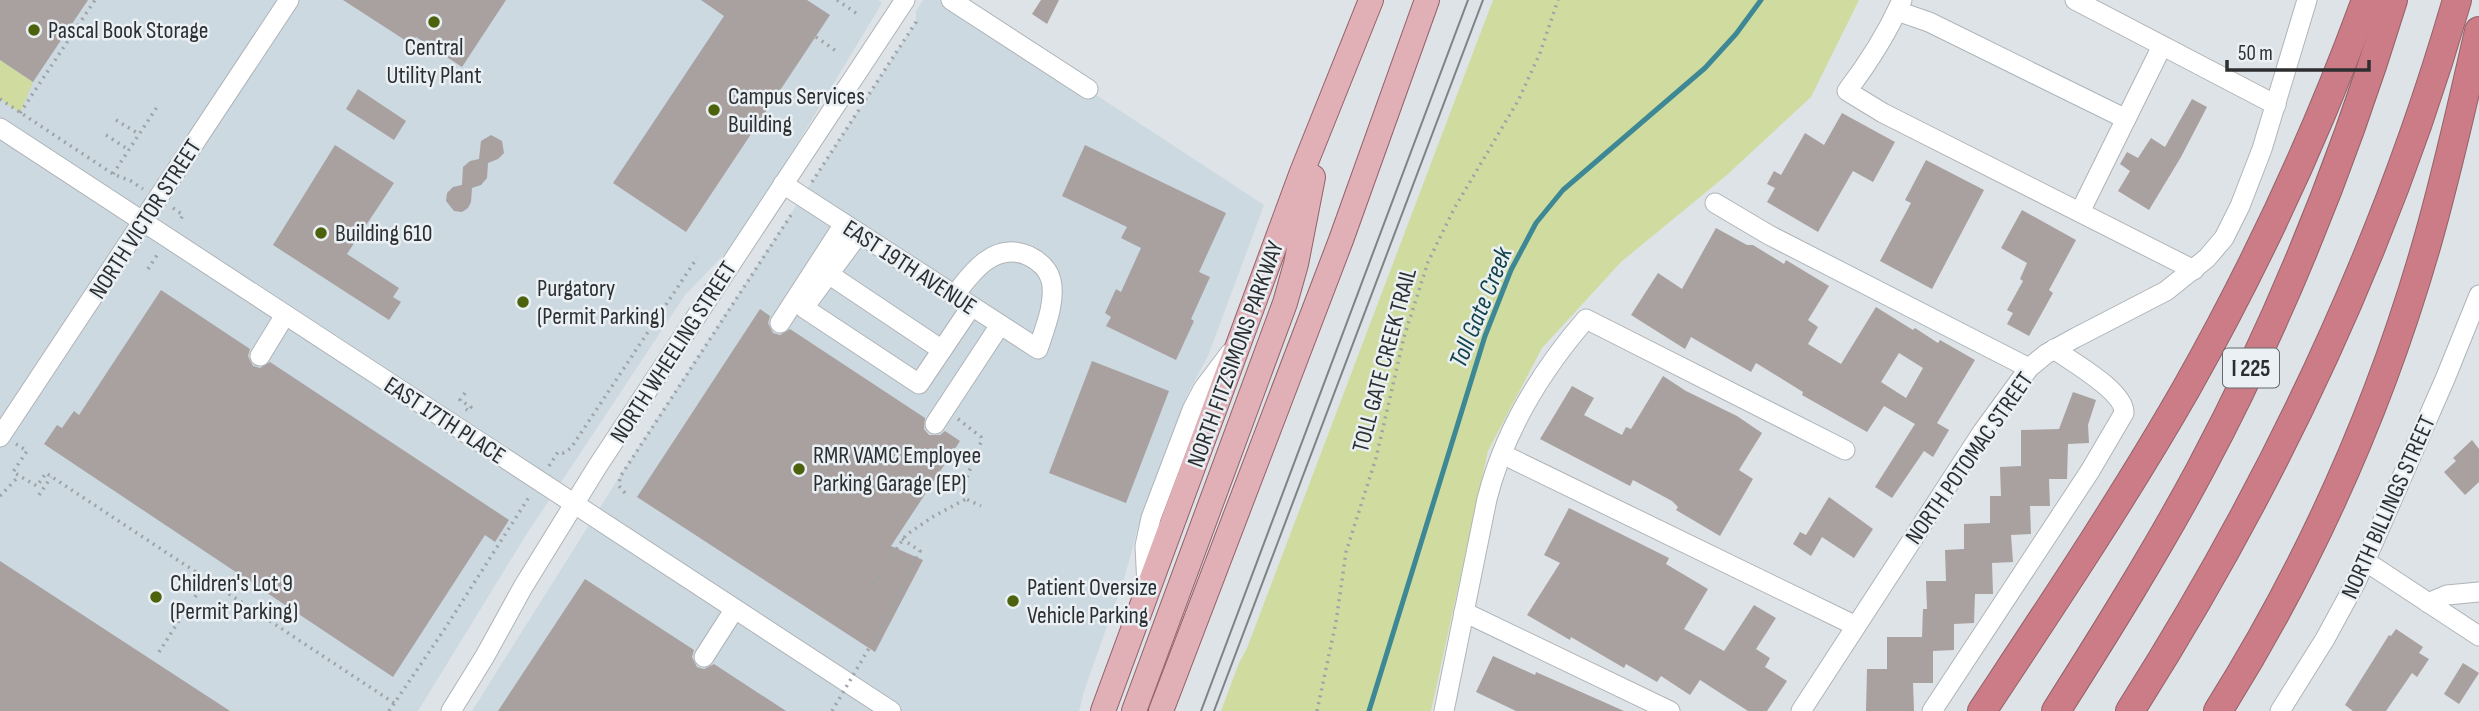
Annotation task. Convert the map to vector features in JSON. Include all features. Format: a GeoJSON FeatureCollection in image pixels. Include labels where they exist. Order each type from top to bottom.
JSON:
{"type":"FeatureCollection","features":[{"type":"Feature","properties":{"kind":"highway"},"geometry":{"type":"LineString","coordinates":[[1982,711],[2130,482],[2198,366],[2275,215],[2339,71],[2366,0]]}},
{"type":"Feature","properties":{"kind":"highway","name":"I 225"},"geometry":{"type":"LineString","coordinates":[[2056,711],[2166,531],[2255,361],[2325,199],[2393,0]]}},
{"type":"Feature","properties":{"kind":"highway","name":"I 225"},"geometry":{"type":"LineString","coordinates":[[2130,711],[2189,615],[2247,511],[2332,341],[2397,183],[2458,0]]}},
{"type":"Feature","properties":{"kind":"highway"},"geometry":{"type":"LineString","coordinates":[[2218,711],[2258,645],[2312,544],[2381,382],[2427,243],[2479,31]]}},
{"type":"Feature","properties":{"kind":"main road","name":"NORTH FITZSIMONS PARKWAY"},"geometry":{"type":"LineString","coordinates":[[1103,711],[1327,108],[1371,0]]}},
{"type":"Feature","properties":{"kind":"main road"},"geometry":{"type":"LineString","coordinates":[[1161,711],[1340,240],[1427,0]]}},
{"type":"Feature","properties":{"kind":"main road"},"geometry":{"type":"LineString","coordinates":[[1134,711],[1285,303],[1296,264],[1327,108]]}},
{"type":"Feature","properties":{"kind":"street","name":"NORTH VICTOR STREET"},"geometry":{"type":"LineString","coordinates":[[0,437],[289,0]]}},
{"type":"Feature","properties":{"kind":"street"},"geometry":{"type":"LineString","coordinates":[[951,0],[1088,89]]}},
{"type":"Feature","properties":{"kind":"street"},"geometry":{"type":"LineString","coordinates":[[2075,0],[2276,105]]}},
{"type":"Feature","properties":{"kind":"street","name":"NORTH POTOMAC STREET"},"geometry":{"type":"LineString","coordinates":[[1801,711],[1988,423],[2029,368],[2054,349],[2157,296],[2194,270],[2220,242],[2235,219],[2254,173],[2304,2]]}},
{"type":"Feature","properties":{"kind":"street","name":"NORTH WHEELING STREET"},"geometry":{"type":"LineString","coordinates":[[451,711],[574,505],[903,4]]}},
{"type":"Feature","properties":{"kind":"street"},"geometry":{"type":"LineString","coordinates":[[2126,119],[1899,5],[1888,32],[1847,91],[1883,113],[2194,270]]}},
{"type":"Feature","properties":{"kind":"street"},"geometry":{"type":"LineString","coordinates":[[2080,212],[2162,46]]}},
{"type":"Feature","properties":{"kind":"street","name":"EAST 17TH PLACE"},"geometry":{"type":"LineString","coordinates":[[0,128],[891,711]]}},
{"type":"Feature","properties":{"kind":"street","name":"EAST 19TH AVENUE"},"geometry":{"type":"LineString","coordinates":[[783,184],[1038,349],[1050,307],[1052,282],[1048,270],[1034,258],[1006,250],[970,275],[955,295]]}},
{"type":"Feature","properties":{"kind":"street"},"geometry":{"type":"LineString","coordinates":[[1715,203],[1769,235],[2029,368]]}},
{"type":"Feature","properties":{"kind":"street"},"geometry":{"type":"LineString","coordinates":[[851,228],[830,275],[821,283],[804,308],[908,377],[919,384],[971,307]]}},
{"type":"Feature","properties":{"kind":"street"},"geometry":{"type":"LineString","coordinates":[[780,323],[851,228]]}},
{"type":"Feature","properties":{"kind":"street"},"geometry":{"type":"LineString","coordinates":[[830,275],[942,350]]}},
{"type":"Feature","properties":{"kind":"street","name":"NORTH BILLINGS STREET"},"geometry":{"type":"LineString","coordinates":[[2280,711],[2330,630],[2365,561],[2479,295]]}},
{"type":"Feature","properties":{"kind":"street"},"geometry":{"type":"LineString","coordinates":[[260,356],[285,315]]}},
{"type":"Feature","properties":{"kind":"street"},"geometry":{"type":"LineString","coordinates":[[1444,711],[1487,499],[1502,454],[1543,375],[1586,319],[1845,450]]}},
{"type":"Feature","properties":{"kind":"street"},"geometry":{"type":"LineString","coordinates":[[940,417],[1000,326]]}},
{"type":"Feature","properties":{"kind":"street"},"geometry":{"type":"LineString","coordinates":[[1932,711],[2090,471],[2124,412],[2122,401],[2113,391],[2054,349]]}},
{"type":"Feature","properties":{"kind":"street"},"geometry":{"type":"LineString","coordinates":[[1502,454],[1856,626]]}},
{"type":"Feature","properties":{"kind":"street"},"geometry":{"type":"LineString","coordinates":[[2365,561],[2479,635]]}},
{"type":"Feature","properties":{"kind":"street"},"geometry":{"type":"LineString","coordinates":[[2428,603],[2447,595],[2479,593]]}},
{"type":"Feature","properties":{"kind":"street"},"geometry":{"type":"LineString","coordinates":[[704,657],[734,610]]}},
{"type":"Feature","properties":{"kind":"street"},"geometry":{"type":"LineString","coordinates":[[1464,612],[1670,711]]}},
{"type":"Feature","properties":{"kind":"path"},"geometry":{"type":"LineString","coordinates":[[20,113],[94,0]]}},
{"type":"Feature","properties":{"kind":"path"},"geometry":{"type":"LineString","coordinates":[[837,0],[859,15]]}},
{"type":"Feature","properties":{"kind":"path","name":"TOLL GATE CREEK TRAIL"},"geometry":{"type":"LineString","coordinates":[[1317,711],[1336,622],[1346,552],[1376,458],[1404,337],[1429,262],[1454,209],[1519,99],[1540,53],[1558,0]]}},
{"type":"Feature","properties":{"kind":"path"},"geometry":{"type":"LineString","coordinates":[[625,493],[619,486],[620,477],[916,22],[903,4]]}},
{"type":"Feature","properties":{"kind":"path"},"geometry":{"type":"LineString","coordinates":[[816,37],[836,51]]}},
{"type":"Feature","properties":{"kind":"path"},"geometry":{"type":"LineString","coordinates":[[0,99],[113,174],[159,104]]}},
{"type":"Feature","properties":{"kind":"path"},"geometry":{"type":"LineString","coordinates":[[116,120],[139,134]]}},
{"type":"Feature","properties":{"kind":"path"},"geometry":{"type":"LineString","coordinates":[[106,135],[129,150]]}},
{"type":"Feature","properties":{"kind":"path"},"geometry":{"type":"LineString","coordinates":[[549,466],[558,452],[563,453],[571,448],[697,258]]}},
{"type":"Feature","properties":{"kind":"path"},"geometry":{"type":"LineString","coordinates":[[451,399],[468,411],[471,407],[460,400],[465,393]]}},
{"type":"Feature","properties":{"kind":"path"},"geometry":{"type":"LineString","coordinates":[[940,417],[981,437],[961,492],[965,499],[981,506]]}},
{"type":"Feature","properties":{"kind":"path"},"geometry":{"type":"LineString","coordinates":[[27,451],[13,472],[37,486],[46,473],[394,703]]}},
{"type":"Feature","properties":{"kind":"path"},"geometry":{"type":"LineString","coordinates":[[0,496],[19,476]]}},
{"type":"Feature","properties":{"kind":"path"},"geometry":{"type":"LineString","coordinates":[[39,495],[51,477]]}},
{"type":"Feature","properties":{"kind":"path"},"geometry":{"type":"LineString","coordinates":[[389,711],[529,497]]}},
{"type":"Feature","properties":{"kind":"path"},"geometry":{"type":"LineString","coordinates":[[873,584],[903,539],[934,516],[965,499]]}},
{"type":"Feature","properties":{"kind":"path"},"geometry":{"type":"LineString","coordinates":[[832,711],[878,633],[920,551],[898,536]]}},
{"type":"Feature","properties":{"kind":"path"},"geometry":{"type":"LineString","coordinates":[[195,597],[206,580]]}},
{"type":"Feature","properties":{"kind":"path"},"geometry":{"type":"LineString","coordinates":[[159,652],[180,619]]}},
{"type":"Feature","properties":{"kind":"path"},"geometry":{"type":"LineString","coordinates":[[872,629],[878,633]]}},
{"type":"Feature","properties":{"kind":"shaded area"},"geometry":{"type":"Polygon","coordinates":[[[0,0],[878,0],[882,3],[741,237],[685,295],[526,535],[418,711],[0,711],[0,0]]]}},
{"type":"Feature","properties":{"kind":"shaded area"},"geometry":{"type":"Polygon","coordinates":[[[923,0],[951,0],[1264,205],[1208,356],[1188,393],[1138,527],[1125,576],[1079,711],[472,711],[623,471],[916,22],[916,11],[923,0]]]}},
{"type":"Feature","properties":{"kind":"green space"},"geometry":{"type":"Polygon","coordinates":[[[1493,0],[1859,0],[1811,97],[1728,174],[1621,262],[1542,348],[1488,451],[1431,711],[1221,711],[1247,648],[1493,0]]]}},
{"type":"Feature","properties":{"kind":"green space"},"geometry":{"type":"Polygon","coordinates":[[[0,60],[33,82],[20,113],[0,99],[0,60]]]}},
{"type":"Feature","properties":{"kind":"building","name":"Pascal Book Storage"},"geometry":{"type":"Polygon","coordinates":[[[0,0],[88,0],[33,82],[0,60],[0,0]]]}},
{"type":"Feature","properties":{"kind":"building","name":"Central Utility Plant"},"geometry":{"type":"Polygon","coordinates":[[[343,0],[506,0],[462,67],[416,37],[411,44],[343,0]]]}},
{"type":"Feature","properties":{"kind":"building","name":"Campus Services Building"},"geometry":{"type":"Polygon","coordinates":[[[701,0],[807,0],[830,15],[686,232],[613,183],[724,16],[701,0]]]}},
{"type":"Feature","properties":{"kind":"building"},"geometry":{"type":"Polygon","coordinates":[[[1041,0],[1059,0],[1047,24],[1032,14],[1041,0]]]}},
{"type":"Feature","properties":{"kind":"building"},"geometry":{"type":"Polygon","coordinates":[[[358,89],[406,121],[394,140],[346,109],[358,89]]]}},
{"type":"Feature","properties":{"kind":"building"},"geometry":{"type":"Polygon","coordinates":[[[2192,99],[2207,107],[2149,210],[2118,191],[2130,171],[2120,164],[2127,152],[2138,158],[2151,138],[2165,147],[2192,99]]]}},
{"type":"Feature","properties":{"kind":"building"},"geometry":{"type":"Polygon","coordinates":[[[1842,113],[1895,142],[1873,182],[1853,171],[1818,232],[1767,202],[1775,188],[1767,184],[1774,171],[1781,175],[1805,133],[1824,145],[1842,113]]]}},
{"type":"Feature","properties":{"kind":"building"},"geometry":{"type":"Polygon","coordinates":[[[491,135],[502,141],[504,153],[488,163],[487,178],[481,185],[472,188],[468,208],[462,212],[454,211],[446,201],[447,193],[453,187],[462,185],[463,167],[470,161],[479,159],[481,141],[491,135]]]}},
{"type":"Feature","properties":{"kind":"building","name":"Building 610"},"geometry":{"type":"Polygon","coordinates":[[[335,145],[394,183],[347,254],[399,288],[393,297],[401,302],[389,320],[273,245],[335,145]]]}},
{"type":"Feature","properties":{"kind":"building"},"geometry":{"type":"Polygon","coordinates":[[[1085,145],[1226,213],[1199,272],[1210,277],[1176,360],[1106,326],[1111,317],[1105,313],[1116,289],[1121,292],[1141,248],[1121,238],[1127,227],[1062,196],[1085,145]]]}},
{"type":"Feature","properties":{"kind":"building"},"geometry":{"type":"Polygon","coordinates":[[[1926,160],[1984,190],[1932,289],[1880,261],[1911,203],[1905,200],[1926,160]]]}},
{"type":"Feature","properties":{"kind":"building"},"geometry":{"type":"Polygon","coordinates":[[[2022,210],[2076,240],[2049,290],[2053,293],[2029,336],[2007,324],[2013,313],[2007,310],[2023,281],[2020,279],[2027,263],[2001,248],[2022,210]]]}},
{"type":"Feature","properties":{"kind":"building"},"geometry":{"type":"Polygon","coordinates":[[[1716,228],[1747,245],[1753,245],[1784,264],[1786,260],[1829,286],[1808,320],[1818,327],[1808,344],[1841,364],[1876,307],[1913,330],[1915,328],[1938,343],[1940,340],[1975,360],[1937,423],[1949,430],[1933,457],[1924,451],[1892,498],[1875,487],[1915,424],[1884,406],[1867,432],[1802,395],[1803,392],[1756,363],[1751,372],[1691,337],[1685,349],[1631,315],[1658,273],[1682,289],[1716,228]],[[1899,353],[1881,382],[1906,398],[1923,368],[1899,353]]]}},
{"type":"Feature","properties":{"kind":"building"},"geometry":{"type":"Polygon","coordinates":[[[161,290],[250,349],[248,356],[253,366],[260,368],[270,362],[509,520],[495,542],[485,535],[393,677],[44,444],[57,425],[62,428],[74,411],[79,415],[161,290]]]}},
{"type":"Feature","properties":{"kind":"building","name":"RMR VAMC Employee Parking Garage (EP)"},"geometry":{"type":"Polygon","coordinates":[[[760,309],[770,316],[768,323],[773,333],[780,335],[790,329],[925,418],[924,429],[929,435],[940,435],[945,431],[960,441],[891,546],[923,560],[875,652],[637,497],[760,309]]]}},
{"type":"Feature","properties":{"kind":"building"},"geometry":{"type":"Polygon","coordinates":[[[1092,361],[1169,391],[1126,503],[1049,473],[1092,361]]]}},
{"type":"Feature","properties":{"kind":"building"},"geometry":{"type":"Polygon","coordinates":[[[1663,376],[1686,391],[1737,416],[1762,433],[1739,470],[1753,479],[1720,536],[1676,510],[1678,507],[1672,501],[1633,480],[1630,486],[1540,439],[1572,386],[1594,398],[1584,415],[1622,435],[1626,427],[1631,429],[1663,376]]]}},
{"type":"Feature","properties":{"kind":"building"},"geometry":{"type":"Polygon","coordinates":[[[2073,392],[2096,400],[2088,425],[2089,443],[2068,444],[2067,479],[2049,479],[2050,506],[2030,506],[2031,534],[2011,535],[2013,562],[1992,563],[1993,594],[1975,594],[1974,623],[1954,624],[1954,650],[1933,651],[1933,683],[1913,683],[1914,711],[1866,711],[1867,669],[1887,669],[1887,637],[1922,637],[1923,609],[1927,609],[1926,581],[1946,581],[1945,550],[1964,549],[1964,524],[1990,523],[1990,496],[2001,496],[2000,467],[2021,466],[2021,430],[2059,429],[2073,392]]]}},
{"type":"Feature","properties":{"kind":"building"},"geometry":{"type":"Polygon","coordinates":[[[2472,440],[2479,449],[2479,482],[2465,495],[2444,472],[2456,461],[2453,458],[2472,440]]]}},
{"type":"Feature","properties":{"kind":"building"},"geometry":{"type":"Polygon","coordinates":[[[1829,497],[1873,529],[1854,558],[1822,537],[1811,556],[1793,544],[1800,532],[1806,535],[1829,497]]]}},
{"type":"Feature","properties":{"kind":"building"},"geometry":{"type":"Polygon","coordinates":[[[1569,508],[1669,558],[1666,564],[1708,589],[1684,629],[1724,651],[1754,605],[1776,618],[1756,649],[1770,658],[1765,667],[1787,681],[1767,711],[1748,711],[1700,680],[1690,695],[1661,676],[1657,682],[1626,664],[1624,668],[1527,615],[1560,563],[1544,555],[1569,508]]]}},
{"type":"Feature","properties":{"kind":"building"},"geometry":{"type":"Polygon","coordinates":[[[0,561],[230,711],[0,711],[0,561]]]}},
{"type":"Feature","properties":{"kind":"building"},"geometry":{"type":"Polygon","coordinates":[[[585,579],[694,650],[692,657],[697,667],[704,669],[714,664],[786,711],[498,711],[585,579]]]}},
{"type":"Feature","properties":{"kind":"building"},"geometry":{"type":"Polygon","coordinates":[[[2396,629],[2423,647],[2419,653],[2429,659],[2417,677],[2412,673],[2386,711],[2353,711],[2345,705],[2389,635],[2396,629]]]}},
{"type":"Feature","properties":{"kind":"building"},"geometry":{"type":"Polygon","coordinates":[[[1493,656],[1624,711],[1516,711],[1476,692],[1493,656]]]}},
{"type":"Feature","properties":{"kind":"building"},"geometry":{"type":"Polygon","coordinates":[[[2463,663],[2479,673],[2459,704],[2444,694],[2463,663]]]}},
{"type":"Feature","properties":{"kind":"waterway","name":"Toll Gate Creek"},"geometry":{"type":"LineString","coordinates":[[1369,711],[1485,336],[1511,270],[1536,223],[1563,190],[1705,68],[1736,34],[1761,0]]}},
{"type":"Feature","properties":{"kind":"tram line"},"geometry":{"type":"LineString","coordinates":[[1201,711],[1468,0]]}},
{"type":"Feature","properties":{"kind":"tram line"},"geometry":{"type":"LineString","coordinates":[[1214,711],[1483,0]]}},
{"type":"Feature","properties":{"kind":"place","name":"Central Utility Plant"},"geometry":{"type":"Point","coordinates":[434,22]}},
{"type":"Feature","properties":{"kind":"place","name":"Pascal Book Storage"},"geometry":{"type":"Point","coordinates":[34,30]}},
{"type":"Feature","properties":{"kind":"place","name":"Campus Services Building"},"geometry":{"type":"Point","coordinates":[714,110]}},
{"type":"Feature","properties":{"kind":"place","name":"Building 610"},"geometry":{"type":"Point","coordinates":[321,233]}},
{"type":"Feature","properties":{"kind":"place","name":"Purgatory (Permit Parking)"},"geometry":{"type":"Point","coordinates":[523,302]}},
{"type":"Feature","properties":{"kind":"place","name":"RMR VAMC Employee Parking Garage (EP)"},"geometry":{"type":"Point","coordinates":[799,469]}},
{"type":"Feature","properties":{"kind":"place","name":"Children's Lot 9 (Permit Parking)"},"geometry":{"type":"Point","coordinates":[156,597]}},
{"type":"Feature","properties":{"kind":"place","name":"Patient Oversize Vehicle Parking"},"geometry":{"type":"Point","coordinates":[1013,601]}}]}
